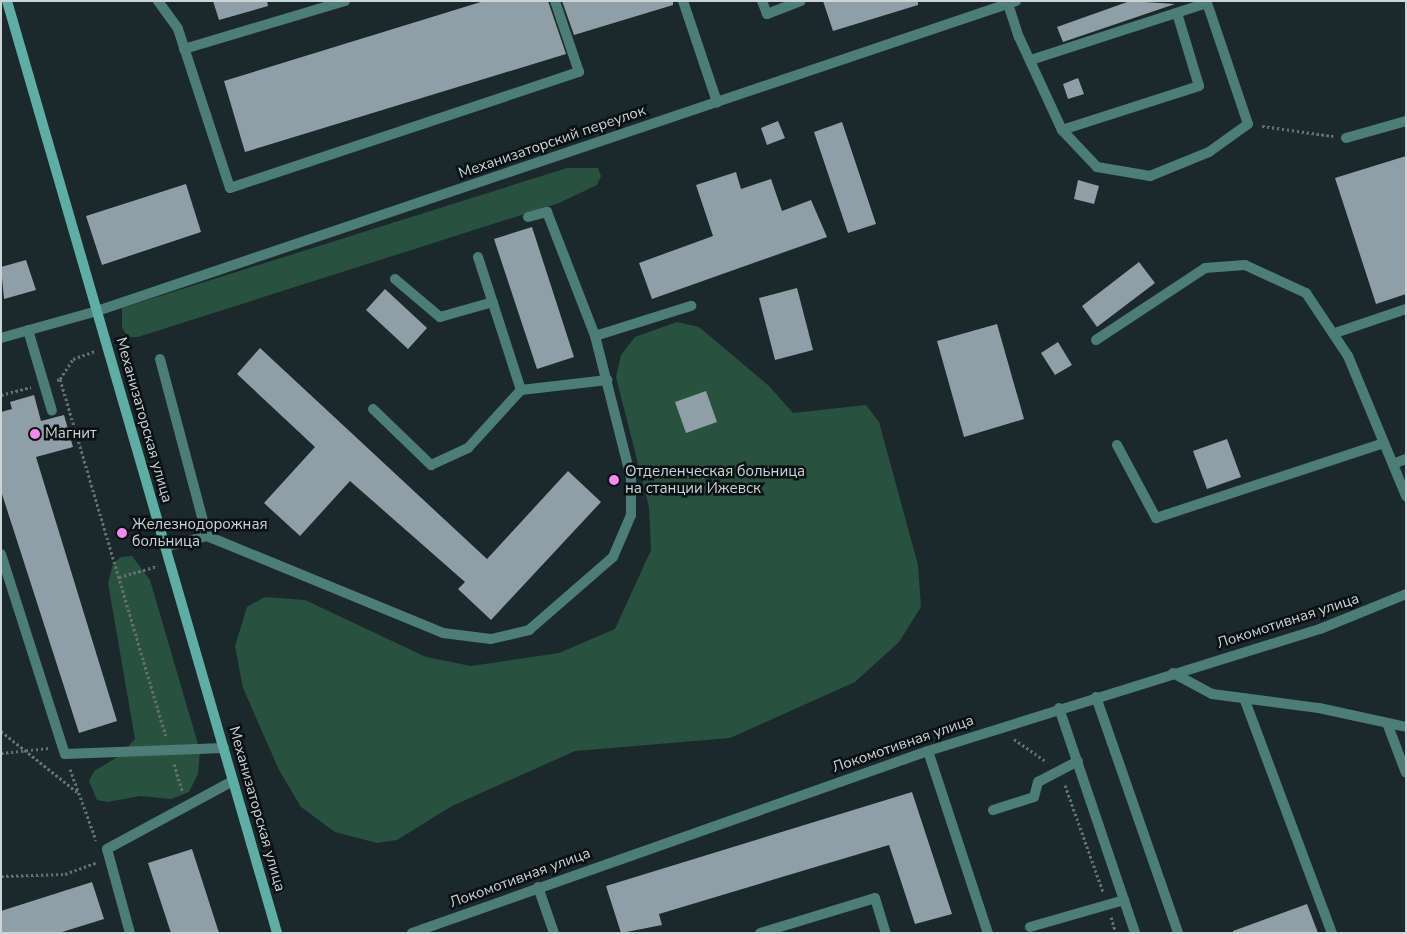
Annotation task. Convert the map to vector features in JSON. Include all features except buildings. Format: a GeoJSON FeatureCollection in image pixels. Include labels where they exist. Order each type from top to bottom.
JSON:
{"type":"FeatureCollection","features":[{"type":"Feature","properties":{"kind":"street","name":"Механизаторская улица"},"geometry":{"type":"LineString","coordinates":[[7,1],[277,933]]}},
{"type":"Feature","properties":{"kind":"street"},"geometry":{"type":"LineString","coordinates":[[158,1],[178,29],[230,188],[579,72],[555,1]]}},
{"type":"Feature","properties":{"kind":"street"},"geometry":{"type":"LineString","coordinates":[[184,49],[317,5],[345,1]]}},
{"type":"Feature","properties":{"kind":"street"},"geometry":{"type":"LineString","coordinates":[[683,1],[717,102]]}},
{"type":"Feature","properties":{"kind":"street"},"geometry":{"type":"LineString","coordinates":[[762,1],[767,14],[801,1]]}},
{"type":"Feature","properties":{"kind":"street","name":"Механизаторский переулок"},"geometry":{"type":"LineString","coordinates":[[1,338],[97,310],[1012,3]]}},
{"type":"Feature","properties":{"kind":"street"},"geometry":{"type":"LineString","coordinates":[[1012,3],[1030,60],[1062,130],[1098,167],[1150,176],[1209,152],[1248,124],[1207,3],[1030,60]]}},
{"type":"Feature","properties":{"kind":"street"},"geometry":{"type":"LineString","coordinates":[[1062,130],[1199,86],[1177,13]]}},
{"type":"Feature","properties":{"kind":"street"},"geometry":{"type":"LineString","coordinates":[[1346,138],[1406,121]]}},
{"type":"Feature","properties":{"kind":"street"},"geometry":{"type":"LineString","coordinates":[[165,547],[207,536],[443,633],[491,639],[529,630],[613,557],[624,537],[631,515],[631,478],[596,336],[547,212],[528,217]]}},
{"type":"Feature","properties":{"kind":"street"},"geometry":{"type":"LineString","coordinates":[[478,257],[521,390]]}},
{"type":"Feature","properties":{"kind":"street"},"geometry":{"type":"LineString","coordinates":[[1096,340],[1205,268],[1245,266],[1306,293],[1335,333],[1406,496]]}},
{"type":"Feature","properties":{"kind":"street"},"geometry":{"type":"LineString","coordinates":[[395,279],[440,317],[493,302]]}},
{"type":"Feature","properties":{"kind":"street"},"geometry":{"type":"LineString","coordinates":[[596,336],[691,306]]}},
{"type":"Feature","properties":{"kind":"street"},"geometry":{"type":"LineString","coordinates":[[1335,333],[1406,309]]}},
{"type":"Feature","properties":{"kind":"street"},"geometry":{"type":"LineString","coordinates":[[28,330],[52,411]]}},
{"type":"Feature","properties":{"kind":"street"},"geometry":{"type":"LineString","coordinates":[[160,359],[207,536]]}},
{"type":"Feature","properties":{"kind":"street"},"geometry":{"type":"LineString","coordinates":[[373,409],[431,465],[468,448],[521,390],[607,380]]}},
{"type":"Feature","properties":{"kind":"street"},"geometry":{"type":"LineString","coordinates":[[1117,445],[1156,518],[1384,442]]}},
{"type":"Feature","properties":{"kind":"street"},"geometry":{"type":"LineString","coordinates":[[1393,464],[1406,460]]}},
{"type":"Feature","properties":{"kind":"street"},"geometry":{"type":"LineString","coordinates":[[1,554],[64,750],[224,748]]}},
{"type":"Feature","properties":{"kind":"street","name":"Локомотивная улица"},"geometry":{"type":"LineString","coordinates":[[412,933],[928,751],[1096,696],[1320,628],[1406,594]]}},
{"type":"Feature","properties":{"kind":"street"},"geometry":{"type":"LineString","coordinates":[[1173,674],[1212,694],[1406,727]]}},
{"type":"Feature","properties":{"kind":"street"},"geometry":{"type":"LineString","coordinates":[[1096,696],[1178,933]]}},
{"type":"Feature","properties":{"kind":"street"},"geometry":{"type":"LineString","coordinates":[[1244,698],[1332,933]]}},
{"type":"Feature","properties":{"kind":"street"},"geometry":{"type":"LineString","coordinates":[[1059,708],[1135,933]]}},
{"type":"Feature","properties":{"kind":"street"},"geometry":{"type":"LineString","coordinates":[[1387,723],[1406,773]]}},
{"type":"Feature","properties":{"kind":"street"},"geometry":{"type":"LineString","coordinates":[[928,751],[988,933]]}},
{"type":"Feature","properties":{"kind":"street"},"geometry":{"type":"LineString","coordinates":[[993,810],[1034,797],[1038,782],[1078,761]]}},
{"type":"Feature","properties":{"kind":"street"},"geometry":{"type":"LineString","coordinates":[[130,933],[107,850],[233,781]]}},
{"type":"Feature","properties":{"kind":"street"},"geometry":{"type":"LineString","coordinates":[[538,887],[554,933]]}},
{"type":"Feature","properties":{"kind":"street"},"geometry":{"type":"LineString","coordinates":[[760,933],[875,898],[886,933]]}},
{"type":"Feature","properties":{"kind":"street"},"geometry":{"type":"LineString","coordinates":[[1030,928],[1124,900]]}},
{"type":"Feature","properties":{"kind":"path"},"geometry":{"type":"LineString","coordinates":[[1248,124],[1346,138]]}},
{"type":"Feature","properties":{"kind":"path"},"geometry":{"type":"LineString","coordinates":[[1,395],[60,379],[73,359],[107,346]]}},
{"type":"Feature","properties":{"kind":"path"},"geometry":{"type":"LineString","coordinates":[[60,379],[187,806]]}},
{"type":"Feature","properties":{"kind":"path"},"geometry":{"type":"LineString","coordinates":[[119,577],[170,562]]}},
{"type":"Feature","properties":{"kind":"path"},"geometry":{"type":"LineString","coordinates":[[997,728],[1060,771],[1116,933]]}},
{"type":"Feature","properties":{"kind":"path"},"geometry":{"type":"LineString","coordinates":[[1,731],[22,750],[79,794]]}},
{"type":"Feature","properties":{"kind":"path"},"geometry":{"type":"LineString","coordinates":[[1,753],[22,750],[64,750],[97,844]]}},
{"type":"Feature","properties":{"kind":"path"},"geometry":{"type":"LineString","coordinates":[[1,876],[65,874],[103,861]]}},
{"type":"Feature","properties":{"kind":"green space"},"geometry":{"type":"Polygon","coordinates":[[[567,168],[598,168],[601,176],[597,185],[559,203],[138,337],[128,337],[122,328],[122,308],[567,168]]]}},
{"type":"Feature","properties":{"kind":"green space"},"geometry":{"type":"Polygon","coordinates":[[[677,322],[699,327],[769,386],[793,413],[866,405],[879,422],[918,565],[921,607],[899,642],[855,682],[730,738],[575,751],[452,806],[397,840],[377,843],[335,832],[301,807],[279,770],[243,688],[235,646],[247,607],[265,597],[305,600],[426,657],[471,666],[559,653],[615,629],[651,550],[649,507],[616,377],[621,355],[635,337],[677,322]]]}},
{"type":"Feature","properties":{"kind":"green space"},"geometry":{"type":"Polygon","coordinates":[[[132,556],[150,580],[200,751],[198,774],[189,792],[171,799],[140,796],[107,802],[97,800],[89,781],[94,771],[121,755],[135,739],[108,583],[113,564],[121,557],[132,556]]]}},
{"type":"Feature","properties":{"kind":"place","name":"Магнит"},"geometry":{"type":"Point","coordinates":[35,434]}},
{"type":"Feature","properties":{"kind":"place","name":"Отделенческая больница на станции Ижевск"},"geometry":{"type":"Point","coordinates":[614,480]}},
{"type":"Feature","properties":{"kind":"place","name":"Железнодорожная больница"},"geometry":{"type":"Point","coordinates":[122,533]}}]}
